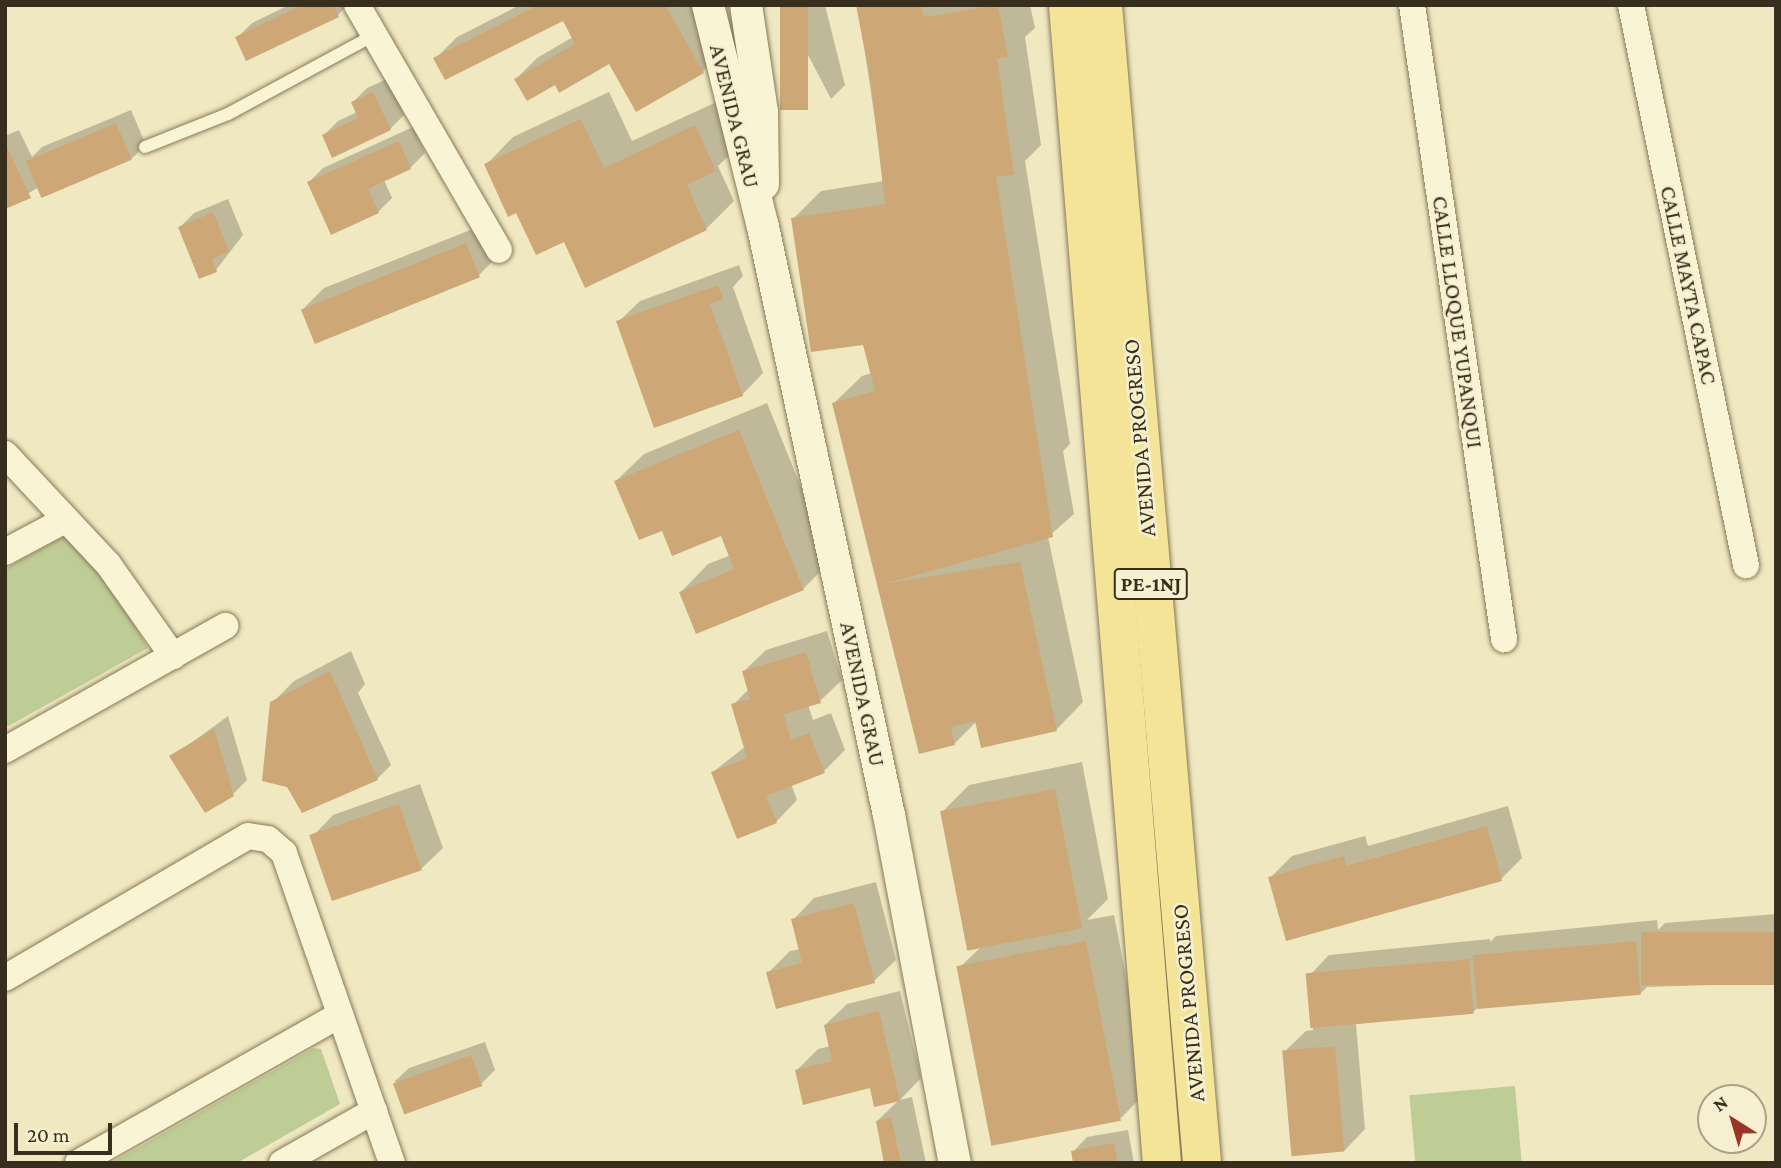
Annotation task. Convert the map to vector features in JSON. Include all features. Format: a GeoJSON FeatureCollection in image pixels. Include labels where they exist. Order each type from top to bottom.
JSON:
{"type":"FeatureCollection","features":[{"type":"Feature","properties":{"kind":"main road","name":"AVENIDA PROGRESO"},"geometry":{"type":"LineString","coordinates":[[1068,5],[1163,1163]]}},
{"type":"Feature","properties":{"kind":"main road","name":"AVENIDA PROGRESO"},"geometry":{"type":"LineString","coordinates":[[1103,5],[1202,1163]]}},
{"type":"Feature","properties":{"kind":"street"},"geometry":{"type":"LineString","coordinates":[[357,5],[499,250]]}},
{"type":"Feature","properties":{"kind":"street","name":"AVENIDA GRAU"},"geometry":{"type":"LineString","coordinates":[[708,5],[763,227],[889,815],[955,1163]]}},
{"type":"Feature","properties":{"kind":"street","name":"AVENIDA GRAU"},"geometry":{"type":"LineString","coordinates":[[746,5],[762,112],[763,227]]}},
{"type":"Feature","properties":{"kind":"street","name":"CALLE LLOQUE YUPANQUI"},"geometry":{"type":"LineString","coordinates":[[1412,5],[1504,639]]}},
{"type":"Feature","properties":{"kind":"street","name":"CALLE MAYTA CAPAC"},"geometry":{"type":"LineString","coordinates":[[1631,5],[1746,565]]}},
{"type":"Feature","properties":{"kind":"street"},"geometry":{"type":"LineString","coordinates":[[5,454],[108,564],[173,656]]}},
{"type":"Feature","properties":{"kind":"street"},"geometry":{"type":"LineString","coordinates":[[5,552],[65,520]]}},
{"type":"Feature","properties":{"kind":"street"},"geometry":{"type":"LineString","coordinates":[[5,750],[225,626]]}},
{"type":"Feature","properties":{"kind":"street"},"geometry":{"type":"LineString","coordinates":[[5,978],[248,836],[268,839],[284,853],[392,1163]]}},
{"type":"Feature","properties":{"kind":"street"},"geometry":{"type":"LineString","coordinates":[[78,1163],[340,1015]]}},
{"type":"Feature","properties":{"kind":"street"},"geometry":{"type":"LineString","coordinates":[[282,1163],[374,1111]]}},
{"type":"Feature","properties":{"kind":"lane"},"geometry":{"type":"LineString","coordinates":[[145,148],[228,114],[374,35]]}},
{"type":"Feature","properties":{"kind":"green space"},"geometry":{"type":"Polygon","coordinates":[[[68,534],[111,587],[148,648],[5,728],[5,569],[68,534]]]}},
{"type":"Feature","properties":{"kind":"green space"},"geometry":{"type":"Polygon","coordinates":[[[314,1048],[321,1049],[340,1104],[237,1163],[111,1163],[314,1048]]]}},
{"type":"Feature","properties":{"kind":"green space"},"geometry":{"type":"Polygon","coordinates":[[[1515,1086],[1522,1163],[1415,1163],[1409,1095],[1515,1086]]]}},
{"type":"Feature","properties":{"kind":"building"},"geometry":{"type":"Polygon","coordinates":[[[302,5],[334,5],[339,17],[246,61],[235,37],[302,5]]]}},
{"type":"Feature","properties":{"kind":"building"},"geometry":{"type":"Polygon","coordinates":[[[538,5],[665,5],[704,73],[636,112],[609,64],[559,93],[555,85],[527,101],[514,79],[575,44],[563,21],[445,80],[433,58],[538,5]]]}},
{"type":"Feature","properties":{"kind":"building"},"geometry":{"type":"Polygon","coordinates":[[[780,5],[808,5],[808,110],[780,110],[780,5]]]}},
{"type":"Feature","properties":{"kind":"building"},"geometry":{"type":"Polygon","coordinates":[[[856,5],[921,5],[924,17],[998,5],[1008,57],[997,59],[1014,175],[996,177],[1053,537],[884,584],[1020,562],[1057,731],[981,748],[975,721],[951,727],[955,745],[919,754],[832,403],[875,391],[863,345],[811,352],[791,218],[885,204],[871,84],[856,5]]]}},
{"type":"Feature","properties":{"kind":"building"},"geometry":{"type":"Polygon","coordinates":[[[373,92],[391,130],[332,158],[322,135],[358,118],[351,102],[373,92]]]}},
{"type":"Feature","properties":{"kind":"building"},"geometry":{"type":"Polygon","coordinates":[[[581,119],[604,168],[695,125],[716,171],[687,185],[707,230],[585,288],[564,242],[536,255],[516,213],[508,217],[484,164],[581,119]]]}},
{"type":"Feature","properties":{"kind":"building"},"geometry":{"type":"Polygon","coordinates":[[[116,123],[132,160],[41,198],[26,161],[116,123]]]}},
{"type":"Feature","properties":{"kind":"building"},"geometry":{"type":"Polygon","coordinates":[[[399,141],[411,169],[368,189],[379,213],[331,235],[307,182],[399,141]]]}},
{"type":"Feature","properties":{"kind":"building"},"geometry":{"type":"Polygon","coordinates":[[[5,143],[31,198],[5,209],[5,143]]]}},
{"type":"Feature","properties":{"kind":"building"},"geometry":{"type":"Polygon","coordinates":[[[213,212],[229,251],[212,259],[217,272],[199,279],[178,227],[213,212]]]}},
{"type":"Feature","properties":{"kind":"building"},"geometry":{"type":"Polygon","coordinates":[[[466,243],[480,277],[315,344],[301,310],[466,243]]]}},
{"type":"Feature","properties":{"kind":"building"},"geometry":{"type":"Polygon","coordinates":[[[718,285],[723,299],[710,304],[743,396],[654,428],[616,321],[718,285]]]}},
{"type":"Feature","properties":{"kind":"building"},"geometry":{"type":"Polygon","coordinates":[[[739,430],[804,590],[696,634],[679,592],[734,569],[721,536],[672,556],[662,531],[639,540],[614,481],[739,430]]]}},
{"type":"Feature","properties":{"kind":"building"},"geometry":{"type":"Polygon","coordinates":[[[806,652],[821,703],[784,714],[791,740],[809,733],[825,773],[766,796],[777,823],[737,839],[711,772],[747,758],[731,704],[750,699],[742,671],[806,652]]]}},
{"type":"Feature","properties":{"kind":"building"},"geometry":{"type":"Polygon","coordinates":[[[330,671],[378,780],[302,813],[287,787],[262,781],[270,702],[330,671]]]}},
{"type":"Feature","properties":{"kind":"building"},"geometry":{"type":"Polygon","coordinates":[[[214,729],[234,796],[205,813],[169,756],[214,729]]]}},
{"type":"Feature","properties":{"kind":"building"},"geometry":{"type":"Polygon","coordinates":[[[1055,789],[1082,928],[967,951],[940,811],[1055,789]]]}},
{"type":"Feature","properties":{"kind":"building"},"geometry":{"type":"Polygon","coordinates":[[[399,804],[422,870],[332,901],[309,835],[399,804]]]}},
{"type":"Feature","properties":{"kind":"building"},"geometry":{"type":"Polygon","coordinates":[[[1487,826],[1502,881],[1286,941],[1268,877],[1344,856],[1346,866],[1487,826]]]}},
{"type":"Feature","properties":{"kind":"building"},"geometry":{"type":"Polygon","coordinates":[[[854,903],[875,983],[776,1009],[766,972],[802,963],[791,919],[854,903]]]}},
{"type":"Feature","properties":{"kind":"building"},"geometry":{"type":"Polygon","coordinates":[[[1641,932],[1776,932],[1776,985],[1641,985],[1641,932]]]}},
{"type":"Feature","properties":{"kind":"building"},"geometry":{"type":"Polygon","coordinates":[[[1086,941],[1121,1121],[991,1146],[956,966],[1086,941]]]}},
{"type":"Feature","properties":{"kind":"building"},"geometry":{"type":"Polygon","coordinates":[[[1636,941],[1641,995],[1477,1009],[1473,955],[1636,941]]]}},
{"type":"Feature","properties":{"kind":"building"},"geometry":{"type":"Polygon","coordinates":[[[1469,959],[1474,1014],[1310,1028],[1306,973],[1469,959]]]}},
{"type":"Feature","properties":{"kind":"building"},"geometry":{"type":"Polygon","coordinates":[[[879,1011],[900,1101],[874,1107],[870,1088],[803,1105],[795,1070],[832,1061],[824,1025],[879,1011]]]}},
{"type":"Feature","properties":{"kind":"building"},"geometry":{"type":"Polygon","coordinates":[[[1335,1046],[1344,1152],[1291,1156],[1282,1051],[1335,1046]]]}},
{"type":"Feature","properties":{"kind":"building"},"geometry":{"type":"Polygon","coordinates":[[[471,1055],[482,1086],[404,1114],[393,1083],[471,1055]]]}},
{"type":"Feature","properties":{"kind":"building"},"geometry":{"type":"Polygon","coordinates":[[[891,1117],[901,1163],[884,1163],[876,1121],[891,1117]]]}},
{"type":"Feature","properties":{"kind":"building"},"geometry":{"type":"Polygon","coordinates":[[[1114,1143],[1118,1163],[1073,1163],[1071,1151],[1114,1143]]]}}]}
